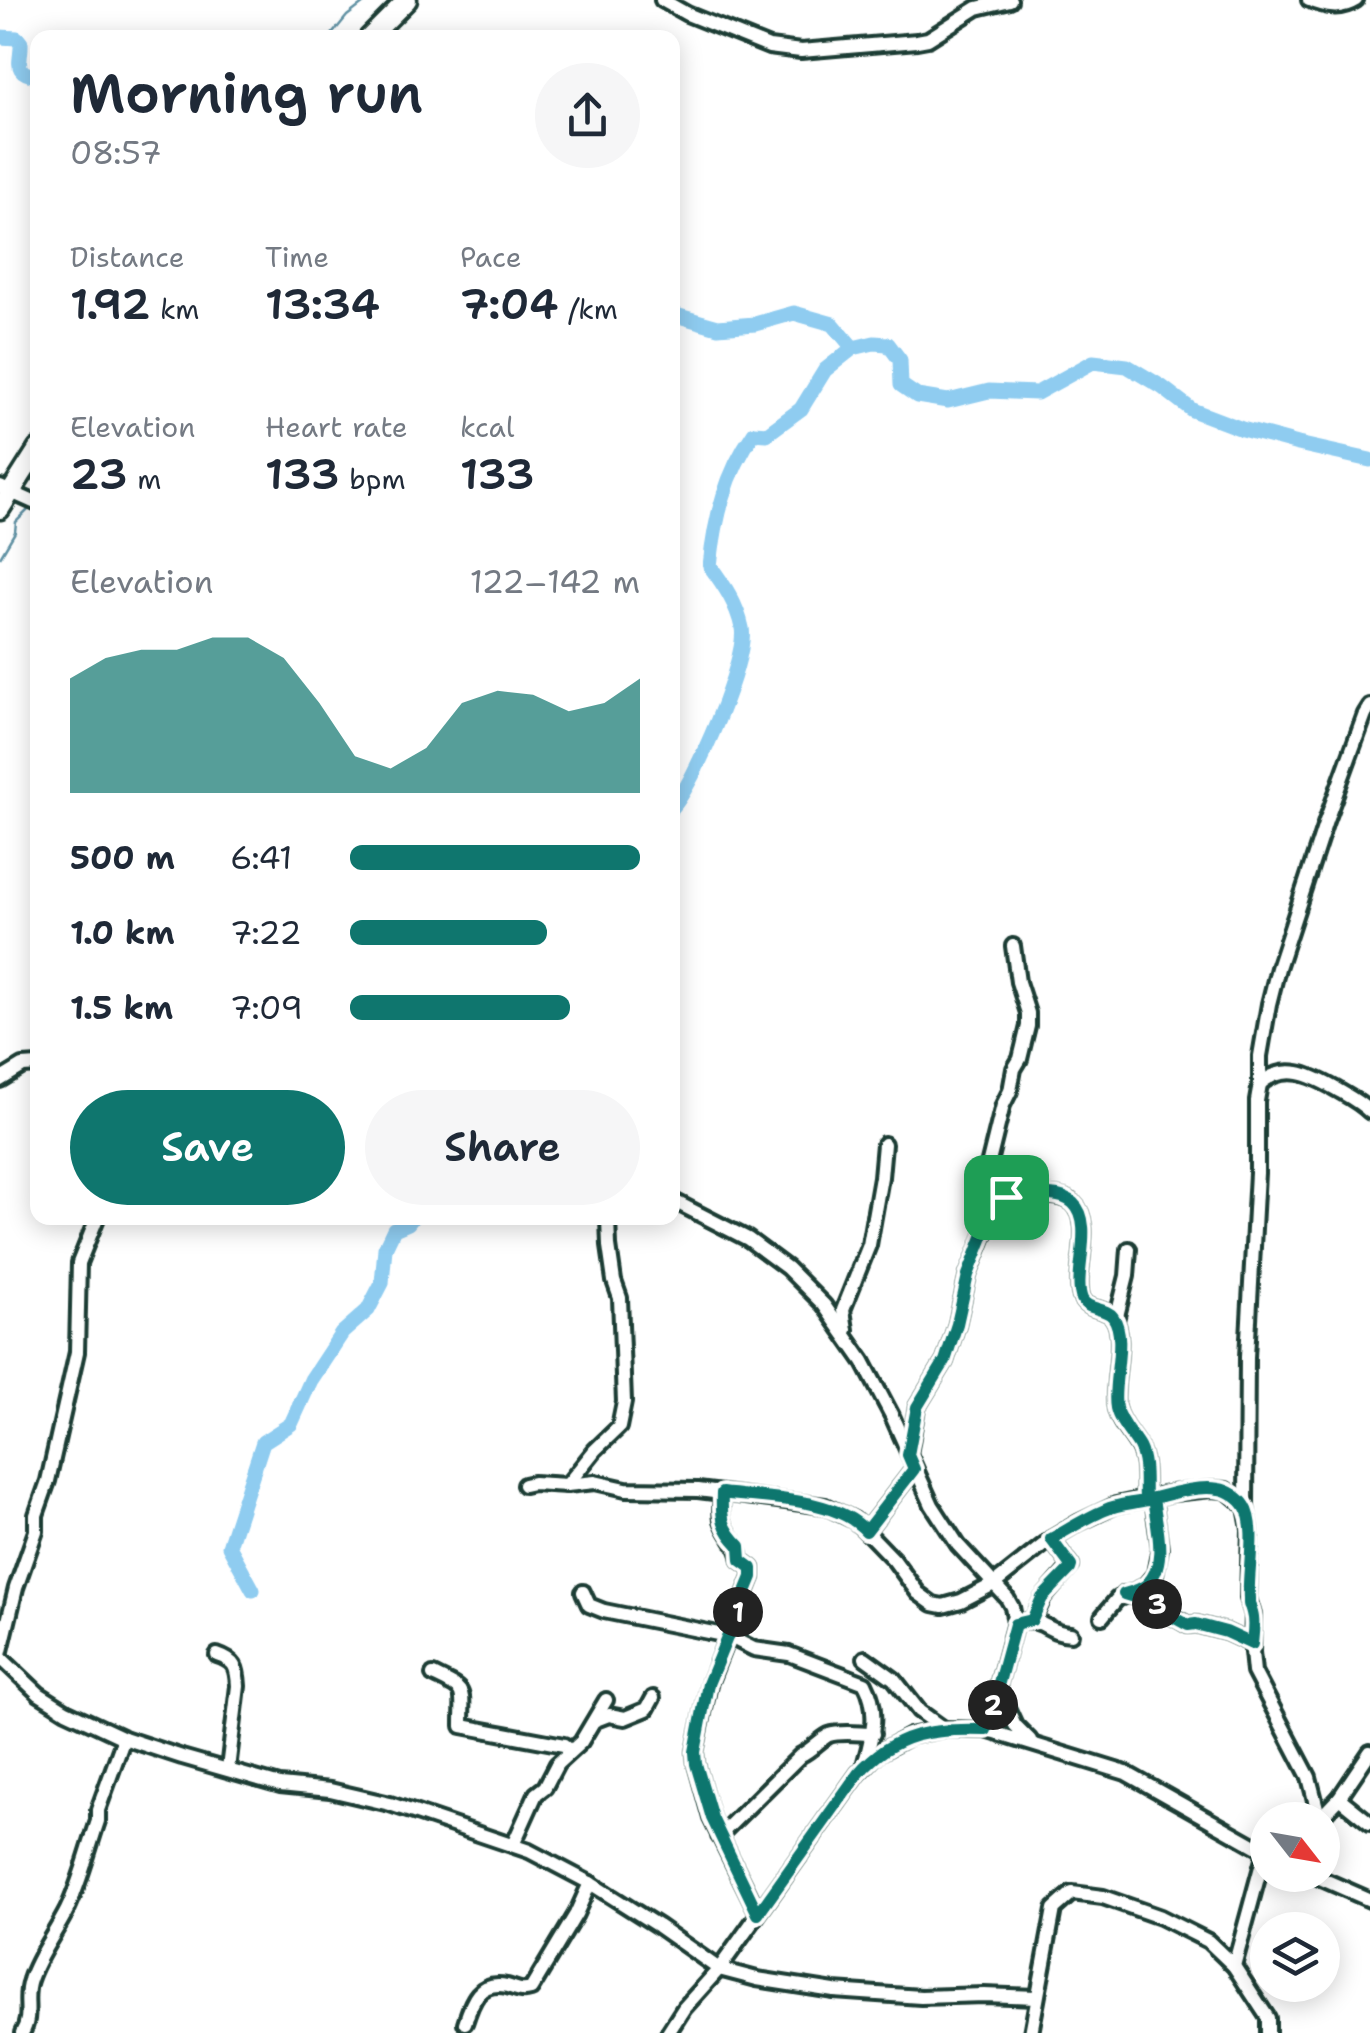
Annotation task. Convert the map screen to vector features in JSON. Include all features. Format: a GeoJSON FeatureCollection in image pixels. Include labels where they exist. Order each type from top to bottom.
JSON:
{"type":"FeatureCollection","features":[{"type":"Feature","properties":{"kind":"main road"},"geometry":{"type":"LineString","coordinates":[[378,30],[406,0]]}},
{"type":"Feature","properties":{"kind":"main road"},"geometry":{"type":"LineString","coordinates":[[3,496],[30,461]]}},
{"type":"Feature","properties":{"kind":"street"},"geometry":{"type":"LineString","coordinates":[[662,0],[758,45],[801,51],[917,41],[965,14],[1010,0]]}},
{"type":"Feature","properties":{"kind":"street"},"geometry":{"type":"LineString","coordinates":[[1310,0],[1328,7],[1351,3],[1370,9]]}},
{"type":"Feature","properties":{"kind":"street"},"geometry":{"type":"LineString","coordinates":[[3,496],[30,501]]}},
{"type":"Feature","properties":{"kind":"street"},"geometry":{"type":"LineString","coordinates":[[1316,1802],[1309,1776],[1254,1672],[1246,1507],[1256,1120],[1260,1056],[1278,968],[1326,821],[1370,706]]}},
{"type":"Feature","properties":{"kind":"street"},"geometry":{"type":"LineString","coordinates":[[988,1226],[993,1193],[989,1162],[1028,1026],[1013,946]]}},
{"type":"Feature","properties":{"kind":"street"},"geometry":{"type":"LineString","coordinates":[[0,1080],[30,1066]]}},
{"type":"Feature","properties":{"kind":"street"},"geometry":{"type":"LineString","coordinates":[[1260,1084],[1276,1073],[1300,1073],[1322,1081],[1370,1112]]}},
{"type":"Feature","properties":{"kind":"street"},"geometry":{"type":"LineString","coordinates":[[846,1334],[843,1310],[869,1245],[884,1144]]}},
{"type":"Feature","properties":{"kind":"street"},"geometry":{"type":"LineString","coordinates":[[908,1455],[917,1407],[945,1361],[968,1275],[996,1204],[1006,1197],[1060,1196],[1074,1203],[1080,1212],[1085,1249],[1078,1277],[1082,1301],[1116,1320]]}},
{"type":"Feature","properties":{"kind":"street"},"geometry":{"type":"LineString","coordinates":[[680,1204],[724,1225],[787,1268],[824,1304],[846,1334],[892,1416],[932,1505],[958,1546],[1001,1590],[1012,1607],[1015,1624],[986,1730]]}},
{"type":"Feature","properties":{"kind":"street"},"geometry":{"type":"LineString","coordinates":[[94,1225],[79,1262],[77,1352],[48,1481],[36,1515],[36,1531],[16,1588],[0,1656],[40,1694],[124,1738],[182,1757],[280,1784],[330,1790],[390,1804],[529,1850],[658,1926],[719,1969],[834,1991],[921,1997],[1036,1997]]}},
{"type":"Feature","properties":{"kind":"street"},"geometry":{"type":"LineString","coordinates":[[567,1485],[594,1450],[619,1427],[624,1402],[620,1298],[614,1281],[608,1225]]}},
{"type":"Feature","properties":{"kind":"street"},"geometry":{"type":"LineString","coordinates":[[1102,1617],[1124,1594],[1144,1587],[1155,1574],[1160,1548],[1142,1456],[1116,1407],[1116,1320],[1129,1250]]}},
{"type":"Feature","properties":{"kind":"street"},"geometry":{"type":"LineString","coordinates":[[866,1531],[914,1469]]}},
{"type":"Feature","properties":{"kind":"street"},"geometry":{"type":"LineString","coordinates":[[524,1485],[595,1482],[626,1489],[722,1493],[825,1506],[854,1520],[894,1560],[918,1592],[943,1606],[994,1584],[1051,1539],[1116,1505],[1191,1490],[1220,1489],[1246,1507]]}},
{"type":"Feature","properties":{"kind":"street"},"geometry":{"type":"LineString","coordinates":[[722,1493],[721,1517],[728,1535],[740,1546],[741,1560],[752,1568],[752,1577],[708,1684],[696,1764],[712,1818],[758,1914]]}},
{"type":"Feature","properties":{"kind":"street"},"geometry":{"type":"LineString","coordinates":[[1032,1620],[1042,1598],[1071,1566],[1051,1539]]}},
{"type":"Feature","properties":{"kind":"street"},"geometry":{"type":"LineString","coordinates":[[583,1592],[589,1604],[604,1611],[728,1636],[754,1649],[789,1654],[865,1682],[874,1713],[864,1767]]}},
{"type":"Feature","properties":{"kind":"street"},"geometry":{"type":"LineString","coordinates":[[1124,1594],[1163,1606],[1166,1613],[1188,1625],[1226,1632],[1252,1644]]}},
{"type":"Feature","properties":{"kind":"street"},"geometry":{"type":"LineString","coordinates":[[1015,1624],[1032,1620],[1059,1634],[1071,1634]]}},
{"type":"Feature","properties":{"kind":"street"},"geometry":{"type":"LineString","coordinates":[[216,1655],[229,1659],[238,1676],[228,1769]]}},
{"type":"Feature","properties":{"kind":"street"},"geometry":{"type":"LineString","coordinates":[[865,1658],[894,1679],[919,1711],[944,1729]]}},
{"type":"Feature","properties":{"kind":"street"},"geometry":{"type":"LineString","coordinates":[[432,1675],[462,1692],[462,1726],[564,1745],[570,1750]]}},
{"type":"Feature","properties":{"kind":"street"},"geometry":{"type":"LineString","coordinates":[[998,1688],[1015,1725],[1040,1747]]}},
{"type":"Feature","properties":{"kind":"street"},"geometry":{"type":"LineString","coordinates":[[594,1722],[608,1715],[625,1718],[647,1709],[653,1698]]}},
{"type":"Feature","properties":{"kind":"street"},"geometry":{"type":"LineString","coordinates":[[513,1846],[536,1794],[570,1750],[582,1742],[606,1700]]}},
{"type":"Feature","properties":{"kind":"street"},"geometry":{"type":"LineString","coordinates":[[668,2033],[684,2008],[719,1969],[864,1767],[892,1744],[910,1736],[944,1729],[986,1730],[1126,1774],[1250,1843]]}},
{"type":"Feature","properties":{"kind":"street"},"geometry":{"type":"LineString","coordinates":[[720,1836],[801,1755],[826,1737],[873,1734]]}},
{"type":"Feature","properties":{"kind":"street"},"geometry":{"type":"LineString","coordinates":[[22,2033],[28,2022],[26,1997],[30,1979],[66,1912],[124,1738]]}},
{"type":"Feature","properties":{"kind":"street"},"geometry":{"type":"LineString","coordinates":[[1335,1802],[1370,1752]]}},
{"type":"Feature","properties":{"kind":"street"},"geometry":{"type":"LineString","coordinates":[[1339,1798],[1370,1822]]}},
{"type":"Feature","properties":{"kind":"street"},"geometry":{"type":"LineString","coordinates":[[465,2023],[474,1995],[483,1988],[494,1984],[523,1992],[531,1989],[590,1884]]}},
{"type":"Feature","properties":{"kind":"street"},"geometry":{"type":"LineString","coordinates":[[1340,1886],[1370,1900]]}},
{"type":"Feature","properties":{"kind":"street"},"geometry":{"type":"LineString","coordinates":[[1352,1891],[1370,1888]]}},
{"type":"Feature","properties":{"kind":"street"},"geometry":{"type":"LineString","coordinates":[[1234,1966],[1255,1892]]}},
{"type":"Feature","properties":{"kind":"street"},"geometry":{"type":"LineString","coordinates":[[1030,2033],[1054,1909],[1072,1894],[1103,1896],[1160,1917],[1208,1941],[1234,1966],[1268,2018],[1268,2033]]}},
{"type":"Feature","properties":{"kind":"waterway"},"geometry":{"type":"LineString","coordinates":[[336,30],[368,0]]}},
{"type":"Feature","properties":{"kind":"waterway"},"geometry":{"type":"LineString","coordinates":[[0,37],[17,38],[21,43],[21,69],[30,74]]}},
{"type":"Feature","properties":{"kind":"waterway"},"geometry":{"type":"LineString","coordinates":[[680,316],[718,327],[755,324],[794,313],[833,324],[853,348]]}},
{"type":"Feature","properties":{"kind":"waterway"},"geometry":{"type":"LineString","coordinates":[[680,798],[718,721],[742,644],[737,611],[710,566],[729,480],[754,433],[767,434],[801,409],[825,370],[853,348],[888,344],[900,360],[901,385],[917,396],[948,401],[989,391],[1037,393],[1093,362],[1127,366],[1192,410],[1242,429],[1370,460]]}},
{"type":"Feature","properties":{"kind":"waterway"},"geometry":{"type":"LineString","coordinates":[[0,557],[15,532],[16,522],[30,508]]}},
{"type":"Feature","properties":{"kind":"waterway"},"geometry":{"type":"LineString","coordinates":[[253,1590],[229,1546],[263,1442],[291,1424],[311,1380],[342,1333],[368,1310],[382,1283],[385,1248],[394,1229],[403,1225]]}},
{"type":"Feature","properties":{"kind":"route"},"geometry":{"type":"LineString","coordinates":[[1006,1197],[996,1204],[968,1275],[945,1361],[917,1407],[908,1455],[914,1469],[866,1531],[854,1520],[825,1506],[722,1493],[721,1517],[728,1535],[740,1546],[741,1560],[752,1568],[752,1577],[708,1684],[696,1764],[712,1818],[758,1914],[858,1774],[877,1754],[926,1732],[986,1730],[1015,1624],[1032,1620],[1042,1598],[1070,1569],[1051,1539],[1078,1523],[1116,1505],[1134,1503],[1145,1500],[1153,1498],[1173,1493],[1191,1490],[1226,1490],[1246,1507],[1250,1529],[1248,1598],[1254,1615],[1252,1644],[1226,1632],[1188,1625],[1166,1613],[1163,1606],[1124,1594],[1144,1587],[1155,1574],[1160,1548],[1153,1498],[1145,1500],[1142,1456],[1116,1407],[1116,1320],[1082,1301],[1078,1277],[1085,1249],[1080,1212],[1074,1203],[1060,1196],[1006,1197]]}}]}
